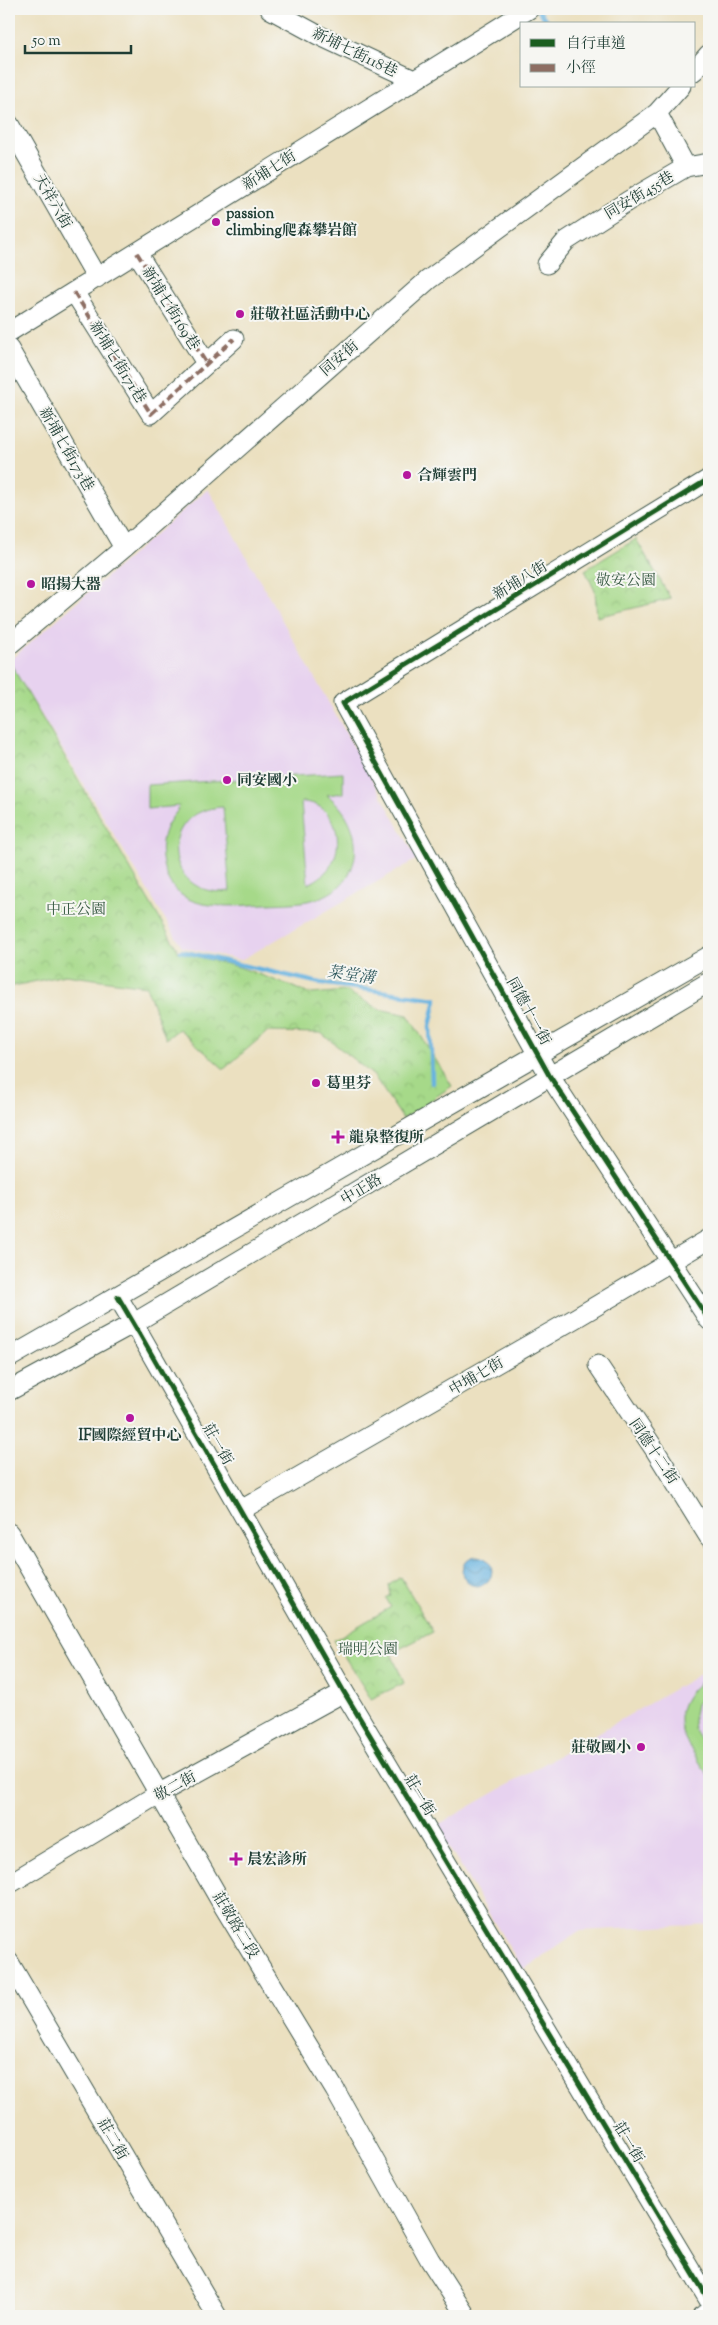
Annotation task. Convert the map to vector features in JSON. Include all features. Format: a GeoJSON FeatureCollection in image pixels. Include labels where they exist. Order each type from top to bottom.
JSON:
{"type":"FeatureCollection","features":[{"type":"Feature","properties":{"kind":"street","name":"新埔七街118巷"},"geometry":{"type":"LineString","coordinates":[[270,9],[318,35],[414,80]]}},
{"type":"Feature","properties":{"kind":"street","name":"新埔七街"},"geometry":{"type":"LineString","coordinates":[[9,332],[527,10]]}},
{"type":"Feature","properties":{"kind":"street"},"geometry":{"type":"LineString","coordinates":[[696,69],[709,54]]}},
{"type":"Feature","properties":{"kind":"street","name":"同安街"},"geometry":{"type":"LineString","coordinates":[[9,645],[124,548],[428,280],[657,114],[679,88]]}},
{"type":"Feature","properties":{"kind":"street","name":"同安街455巷"},"geometry":{"type":"LineString","coordinates":[[548,264],[566,241],[628,201],[686,167],[657,114]]}},
{"type":"Feature","properties":{"kind":"street","name":"天祥六街"},"geometry":{"type":"LineString","coordinates":[[9,124],[96,278]]}},
{"type":"Feature","properties":{"kind":"street"},"geometry":{"type":"LineString","coordinates":[[686,167],[709,163]]}},
{"type":"Feature","properties":{"kind":"street","name":"新埔七街169巷"},"geometry":{"type":"LineString","coordinates":[[137,253],[206,363]]}},
{"type":"Feature","properties":{"kind":"street","name":"新埔七街171巷"},"geometry":{"type":"LineString","coordinates":[[74,292],[151,414],[234,339]]}},
{"type":"Feature","properties":{"kind":"street","name":"新埔七街173巷"},"geometry":{"type":"LineString","coordinates":[[9,349],[124,548]]}},
{"type":"Feature","properties":{"kind":"street","name":"新埔八街"},"geometry":{"type":"LineString","coordinates":[[343,703],[709,479]]}},
{"type":"Feature","properties":{"kind":"street","name":"同德十一街"},"geometry":{"type":"LineString","coordinates":[[343,703],[549,1075],[709,1320]]}},
{"type":"Feature","properties":{"kind":"street","name":"中正路"},"geometry":{"type":"LineString","coordinates":[[9,1358],[709,956]]}},
{"type":"Feature","properties":{"kind":"street","name":"中正路"},"geometry":{"type":"LineString","coordinates":[[9,1391],[134,1323],[369,1185],[549,1075],[709,982]]}},
{"type":"Feature","properties":{"kind":"street","name":"中埔七街"},"geometry":{"type":"LineString","coordinates":[[241,1510],[709,1239]]}},
{"type":"Feature","properties":{"kind":"street","name":"莊一街"},"geometry":{"type":"LineString","coordinates":[[118,1297],[344,1692],[709,2300]]}},
{"type":"Feature","properties":{"kind":"street","name":"同德十二街"},"geometry":{"type":"LineString","coordinates":[[598,1365],[655,1450],[709,1537]]}},
{"type":"Feature","properties":{"kind":"street","name":"莊敬路二段"},"geometry":{"type":"LineString","coordinates":[[9,1533],[224,1907],[335,2090],[430,2260],[466,2316]]}},
{"type":"Feature","properties":{"kind":"street","name":"敬二街"},"geometry":{"type":"LineString","coordinates":[[9,1884],[160,1793],[344,1692]]}},
{"type":"Feature","properties":{"kind":"street","name":"莊二街"},"geometry":{"type":"LineString","coordinates":[[9,1962],[217,2316]]}},
{"type":"Feature","properties":{"kind":"street"},"geometry":{"type":"LineString","coordinates":[[702,2316],[709,2312]]}},
{"type":"Feature","properties":{"kind":"shaded area","name":"同安國小"},"geometry":{"type":"Polygon","coordinates":[[[208,489],[417,859],[241,960],[182,947],[9,661],[208,489]]]}},
{"type":"Feature","properties":{"kind":"shaded area","name":"莊敬國小"},"geometry":{"type":"Polygon","coordinates":[[[709,1669],[709,1924],[579,1931],[523,1970],[436,1826],[709,1669]]]}},
{"type":"Feature","properties":{"kind":"green space","name":"敬安公園"},"geometry":{"type":"Polygon","coordinates":[[[636,539],[671,599],[597,617],[595,591],[585,570],[636,539]]]}},
{"type":"Feature","properties":{"kind":"green space","name":"中正公園"},"geometry":{"type":"Polygon","coordinates":[[[9,661],[179,952],[239,967],[312,994],[346,991],[379,1009],[408,1015],[452,1086],[403,1119],[374,1076],[321,1033],[267,1032],[224,1069],[179,1029],[166,1039],[146,986],[65,975],[9,987],[9,661]]]}},
{"type":"Feature","properties":{"kind":"green space"},"geometry":{"type":"Polygon","coordinates":[[[343,773],[343,793],[327,795],[348,818],[353,832],[354,861],[349,874],[340,886],[326,895],[304,902],[217,906],[187,899],[176,890],[167,877],[161,853],[164,833],[179,806],[147,809],[147,785],[343,773]],[[301,802],[308,884],[323,875],[332,863],[337,849],[337,836],[333,822],[326,812],[315,804],[301,802]],[[223,807],[201,812],[185,823],[177,838],[176,854],[181,870],[192,883],[208,890],[230,891],[223,807]]]}},
{"type":"Feature","properties":{"kind":"green space","name":"瑞明公園"},"geometry":{"type":"Polygon","coordinates":[[[401,1577],[433,1632],[391,1653],[404,1683],[371,1699],[334,1640],[391,1607],[386,1598],[391,1595],[389,1585],[401,1577]]]}},
{"type":"Feature","properties":{"kind":"green space"},"geometry":{"type":"Polygon","coordinates":[[[709,1677],[709,1690],[696,1704],[693,1720],[694,1729],[709,1753],[709,1777],[683,1734],[680,1716],[689,1693],[709,1677]]]}},
{"type":"Feature","properties":{"kind":"water"},"geometry":{"type":"Polygon","coordinates":[[[477,1556],[487,1561],[492,1571],[487,1581],[477,1586],[467,1581],[462,1571],[467,1561],[477,1556]]]}},
{"type":"Feature","properties":{"kind":"waterway"},"geometry":{"type":"LineString","coordinates":[[537,9],[549,22]]}},
{"type":"Feature","properties":{"kind":"waterway","name":"菜堂溝"},"geometry":{"type":"LineString","coordinates":[[181,951],[320,983],[436,999],[430,1026],[432,1083]]}},
{"type":"Feature","properties":{"kind":"marked path"},"geometry":{"type":"LineString","coordinates":[[137,253],[206,363]]}},
{"type":"Feature","properties":{"kind":"marked path"},"geometry":{"type":"LineString","coordinates":[[74,292],[151,414],[234,339]]}},
{"type":"Feature","properties":{"kind":"cycle path"},"geometry":{"type":"LineString","coordinates":[[709,479],[343,703],[549,1075],[709,1320]]}},
{"type":"Feature","properties":{"kind":"cycle path"},"geometry":{"type":"LineString","coordinates":[[118,1297],[344,1692],[709,2300]]}},
{"type":"Feature","properties":{"kind":"place","name":"passion climbing爬森攀岩館"},"geometry":{"type":"Point","coordinates":[216,222]}},
{"type":"Feature","properties":{"kind":"place","name":"莊敬社區活動中心"},"geometry":{"type":"Point","coordinates":[240,314]}},
{"type":"Feature","properties":{"kind":"place","name":"合輝雲門"},"geometry":{"type":"Point","coordinates":[407,475]}},
{"type":"Feature","properties":{"kind":"place","name":"昭揚大器"},"geometry":{"type":"Point","coordinates":[31,584]}},
{"type":"Feature","properties":{"kind":"place","name":"同安國小"},"geometry":{"type":"Point","coordinates":[227,780]}},
{"type":"Feature","properties":{"kind":"place","name":"葛里芬"},"geometry":{"type":"Point","coordinates":[316,1083]}},
{"type":"Feature","properties":{"kind":"place","name":"龍泉整復所"},"geometry":{"type":"Point","coordinates":[338,1137]}},
{"type":"Feature","properties":{"kind":"place","name":"IF國際經貿中心"},"geometry":{"type":"Point","coordinates":[130,1418]}},
{"type":"Feature","properties":{"kind":"place","name":"莊敬國小"},"geometry":{"type":"Point","coordinates":[641,1747]}},
{"type":"Feature","properties":{"kind":"place","name":"晨宏診所"},"geometry":{"type":"Point","coordinates":[236,1859]}}]}
